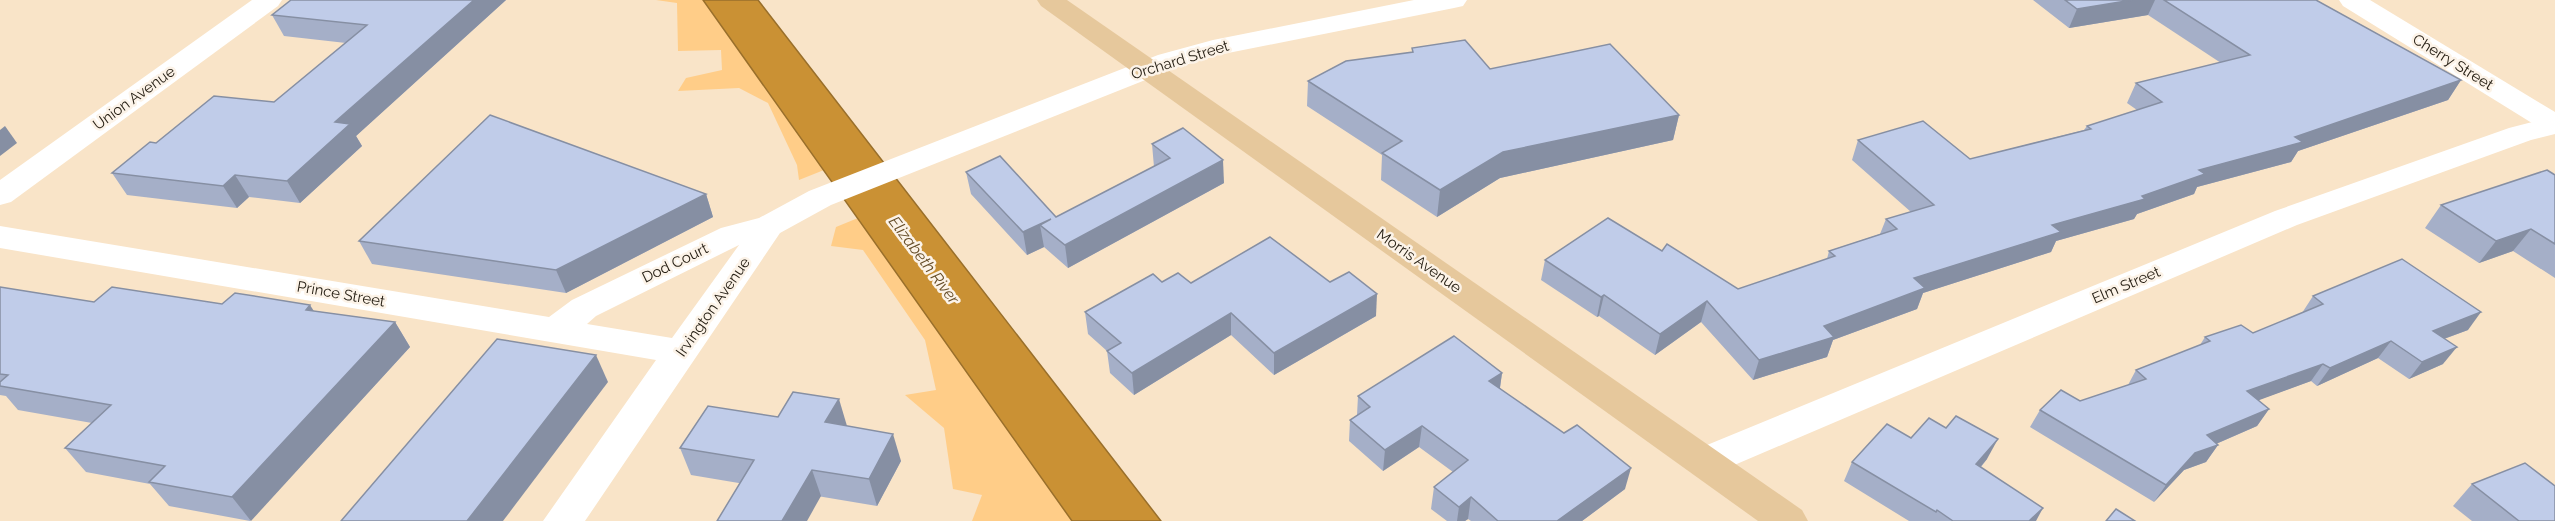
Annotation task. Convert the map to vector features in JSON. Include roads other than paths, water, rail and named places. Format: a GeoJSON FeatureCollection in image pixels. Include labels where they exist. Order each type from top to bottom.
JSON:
{"type":"FeatureCollection","features":[{"type":"Feature","properties":{"kind":"main road","name":"Morris Avenue"},"geometry":{"type":"LineString","coordinates":[[1050,0],[1788,521]]}},
{"type":"Feature","properties":{"kind":"street","name":"Union Avenue"},"geometry":{"type":"LineString","coordinates":[[0,195],[269,0]]}},
{"type":"Feature","properties":{"kind":"street","name":"Orchard Street"},"geometry":{"type":"LineString","coordinates":[[917,159],[1148,68],[1213,48],[1454,0]]}},
{"type":"Feature","properties":{"kind":"street","name":"Cherry Street"},"geometry":{"type":"LineString","coordinates":[[2352,0],[2555,125]]}},
{"type":"Feature","properties":{"kind":"street","name":"Elm Street"},"geometry":{"type":"LineString","coordinates":[[1704,462],[2286,218],[2520,134],[2555,125]]}},
{"type":"Feature","properties":{"kind":"street","name":"Irvington Avenue"},"geometry":{"type":"LineString","coordinates":[[563,521],[769,226],[820,198],[917,159]]}},
{"type":"Feature","properties":{"kind":"street","name":"Dod Court"},"geometry":{"type":"LineString","coordinates":[[555,330],[584,308],[732,235],[769,226]]}},
{"type":"Feature","properties":{"kind":"street","name":"Prince Street"},"geometry":{"type":"LineString","coordinates":[[0,237],[682,352]]}},
{"type":"Feature","properties":{"kind":"water","name":"Elizabeth River"},"geometry":{"type":"Polygon","coordinates":[[[703,0],[758,0],[1161,521],[1072,521],[703,0]]]}}]}
